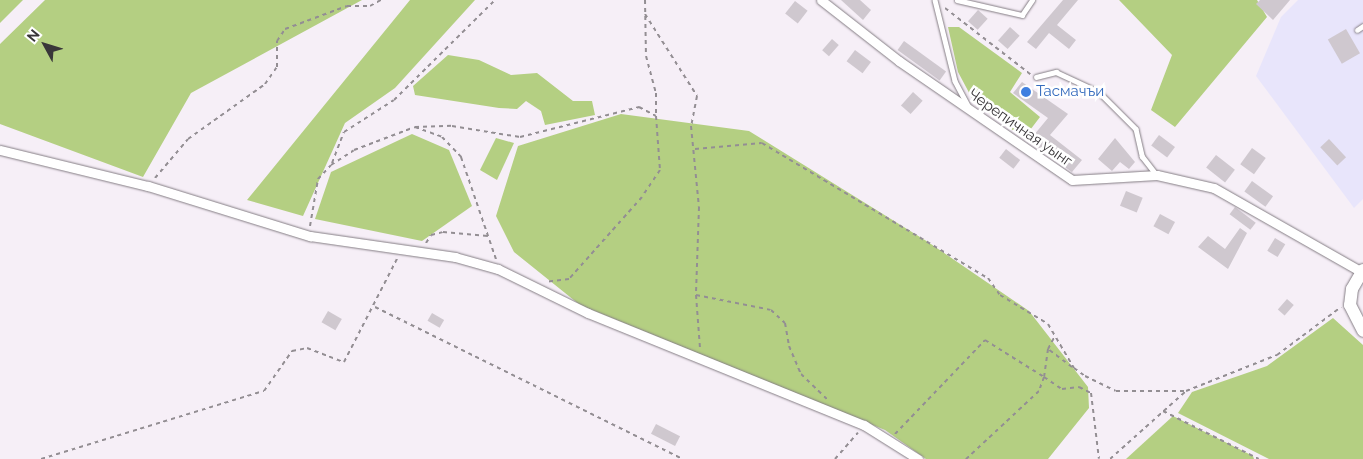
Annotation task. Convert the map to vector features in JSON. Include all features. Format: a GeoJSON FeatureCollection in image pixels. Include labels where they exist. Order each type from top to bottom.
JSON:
{"type":"FeatureCollection","features":[{"type":"Feature","properties":{"kind":"main road"},"geometry":{"type":"LineString","coordinates":[[1363,273],[1352,289],[1350,306],[1363,331]]}},
{"type":"Feature","properties":{"kind":"street","name":"Черепичная уынг"},"geometry":{"type":"LineString","coordinates":[[821,0],[971,110],[1072,180],[1157,175],[1214,188],[1363,273]]}},
{"type":"Feature","properties":{"kind":"street"},"geometry":{"type":"LineString","coordinates":[[0,150],[148,186],[310,236],[423,254],[498,269],[704,362],[864,425],[918,459]]}},
{"type":"Feature","properties":{"kind":"lane"},"geometry":{"type":"LineString","coordinates":[[941,0],[935,0],[955,81],[971,110]]}},
{"type":"Feature","properties":{"kind":"lane"},"geometry":{"type":"LineString","coordinates":[[957,0],[1022,15],[1032,0]]}},
{"type":"Feature","properties":{"kind":"lane"},"geometry":{"type":"LineString","coordinates":[[980,4],[984,0]]}},
{"type":"Feature","properties":{"kind":"lane"},"geometry":{"type":"LineString","coordinates":[[1357,30],[1363,26]]}},
{"type":"Feature","properties":{"kind":"lane"},"geometry":{"type":"LineString","coordinates":[[1036,77],[1056,72],[1099,92],[1136,128],[1142,156],[1157,175]]}},
{"type":"Feature","properties":{"kind":"path"},"geometry":{"type":"LineString","coordinates":[[148,186],[188,139],[265,84],[277,67],[277,41],[285,28],[346,6],[370,6],[381,0]]}},
{"type":"Feature","properties":{"kind":"path"},"geometry":{"type":"LineString","coordinates":[[331,165],[344,132],[394,100],[495,0]]}},
{"type":"Feature","properties":{"kind":"path"},"geometry":{"type":"LineString","coordinates":[[540,289],[552,279],[569,279],[589,262],[642,197],[660,170],[656,93],[646,56],[645,0]]}},
{"type":"Feature","properties":{"kind":"path"},"geometry":{"type":"LineString","coordinates":[[935,0],[1036,77]]}},
{"type":"Feature","properties":{"kind":"path"},"geometry":{"type":"LineString","coordinates":[[645,14],[697,96],[692,126],[695,149],[696,295],[704,362]]}},
{"type":"Feature","properties":{"kind":"path"},"geometry":{"type":"LineString","coordinates":[[310,236],[318,179],[331,165],[354,150],[415,127],[452,126],[520,137],[639,107],[656,116]]}},
{"type":"Feature","properties":{"kind":"path"},"geometry":{"type":"LineString","coordinates":[[415,127],[442,137],[460,157],[498,269]]}},
{"type":"Feature","properties":{"kind":"path"},"geometry":{"type":"LineString","coordinates":[[695,149],[762,142],[988,278],[1000,295],[1048,324],[1074,368]]}},
{"type":"Feature","properties":{"kind":"path"},"geometry":{"type":"LineString","coordinates":[[423,254],[431,235],[443,232],[488,236]]}},
{"type":"Feature","properties":{"kind":"path"},"geometry":{"type":"LineString","coordinates":[[41,459],[264,392],[292,352],[307,348],[344,362],[401,252]]}},
{"type":"Feature","properties":{"kind":"path"},"geometry":{"type":"LineString","coordinates":[[696,295],[771,310],[785,323],[789,346],[801,374],[826,396],[834,414]]}},
{"type":"Feature","properties":{"kind":"path"},"geometry":{"type":"LineString","coordinates":[[374,306],[682,459]]}},
{"type":"Feature","properties":{"kind":"path"},"geometry":{"type":"LineString","coordinates":[[1110,459],[1186,391],[1277,355],[1335,307],[1350,306]]}},
{"type":"Feature","properties":{"kind":"path"},"geometry":{"type":"LineString","coordinates":[[966,459],[1039,391],[1044,377],[1048,349],[1055,336]]}},
{"type":"Feature","properties":{"kind":"path"},"geometry":{"type":"LineString","coordinates":[[891,441],[904,420],[925,406],[985,340],[1062,389],[1079,387],[1091,393],[1099,459]]}},
{"type":"Feature","properties":{"kind":"path"},"geometry":{"type":"LineString","coordinates":[[1048,349],[1074,368],[1116,391],[1186,391]]}},
{"type":"Feature","properties":{"kind":"path"},"geometry":{"type":"LineString","coordinates":[[1163,411],[1259,459]]}},
{"type":"Feature","properties":{"kind":"path"},"geometry":{"type":"LineString","coordinates":[[835,459],[864,425]]}},
{"type":"Feature","properties":{"kind":"shaded area"},"geometry":{"type":"Polygon","coordinates":[[[1298,0],[1363,0],[1363,199],[1354,208],[1256,76],[1281,17],[1298,0]]]}},
{"type":"Feature","properties":{"kind":"green space"},"geometry":{"type":"Polygon","coordinates":[[[0,0],[23,0],[0,23],[0,0]]]}},
{"type":"Feature","properties":{"kind":"green space"},"geometry":{"type":"Polygon","coordinates":[[[45,0],[362,0],[191,93],[143,177],[0,124],[0,44],[45,0]]]}},
{"type":"Feature","properties":{"kind":"green space"},"geometry":{"type":"Polygon","coordinates":[[[410,0],[475,0],[395,88],[345,123],[303,216],[247,200],[410,0]]]}},
{"type":"Feature","properties":{"kind":"green space"},"geometry":{"type":"Polygon","coordinates":[[[1119,0],[1257,0],[1267,17],[1175,127],[1151,110],[1172,55],[1119,0]]]}},
{"type":"Feature","properties":{"kind":"green space"},"geometry":{"type":"Polygon","coordinates":[[[948,27],[959,27],[1022,73],[1010,92],[1040,117],[1024,138],[974,102],[958,72],[948,27]]]}},
{"type":"Feature","properties":{"kind":"green space"},"geometry":{"type":"Polygon","coordinates":[[[448,55],[479,60],[511,75],[537,73],[573,101],[592,101],[595,115],[545,125],[541,111],[526,101],[517,109],[415,95],[413,86],[448,55]]]}},
{"type":"Feature","properties":{"kind":"green space"},"geometry":{"type":"Polygon","coordinates":[[[621,114],[749,131],[928,242],[1029,311],[1088,387],[1089,408],[1048,459],[926,459],[885,430],[580,305],[514,252],[496,216],[518,146],[621,114]]]}},
{"type":"Feature","properties":{"kind":"green space"},"geometry":{"type":"Polygon","coordinates":[[[412,134],[449,150],[472,206],[422,241],[315,219],[331,172],[412,134]]]}},
{"type":"Feature","properties":{"kind":"green space"},"geometry":{"type":"Polygon","coordinates":[[[496,138],[514,143],[497,180],[480,170],[496,138]]]}},
{"type":"Feature","properties":{"kind":"green space"},"geometry":{"type":"Polygon","coordinates":[[[1333,318],[1363,345],[1363,459],[1269,459],[1178,413],[1192,392],[1267,366],[1333,318]]]}},
{"type":"Feature","properties":{"kind":"green space"},"geometry":{"type":"Polygon","coordinates":[[[1173,416],[1253,456],[1254,459],[1126,459],[1173,416]]]}},
{"type":"Feature","properties":{"kind":"building"},"geometry":{"type":"Polygon","coordinates":[[[841,0],[860,0],[871,10],[863,20],[841,0]]]}},
{"type":"Feature","properties":{"kind":"building"},"geometry":{"type":"Polygon","coordinates":[[[1063,0],[1078,0],[1057,25],[1076,40],[1069,49],[1049,33],[1036,49],[1027,42],[1063,0]]]}},
{"type":"Feature","properties":{"kind":"building"},"geometry":{"type":"Polygon","coordinates":[[[1260,0],[1290,0],[1273,20],[1256,4],[1260,0]]]}},
{"type":"Feature","properties":{"kind":"building"},"geometry":{"type":"Polygon","coordinates":[[[795,1],[808,11],[798,23],[785,14],[795,1]]]}},
{"type":"Feature","properties":{"kind":"building"},"geometry":{"type":"Polygon","coordinates":[[[978,10],[988,19],[978,30],[968,21],[978,10]]]}},
{"type":"Feature","properties":{"kind":"building"},"geometry":{"type":"Polygon","coordinates":[[[1010,27],[1020,36],[1008,49],[998,40],[1010,27]]]}},
{"type":"Feature","properties":{"kind":"building"},"geometry":{"type":"Polygon","coordinates":[[[1346,29],[1360,53],[1342,64],[1328,40],[1346,29]]]}},
{"type":"Feature","properties":{"kind":"building"},"geometry":{"type":"Polygon","coordinates":[[[832,39],[839,45],[829,56],[822,50],[832,39]]]}},
{"type":"Feature","properties":{"kind":"building"},"geometry":{"type":"Polygon","coordinates":[[[904,41],[946,72],[940,80],[898,50],[904,41]]]}},
{"type":"Feature","properties":{"kind":"building"},"geometry":{"type":"Polygon","coordinates":[[[855,50],[871,62],[863,73],[847,61],[855,50]]]}},
{"type":"Feature","properties":{"kind":"building"},"geometry":{"type":"Polygon","coordinates":[[[1022,82],[1068,114],[1050,135],[1082,160],[1072,172],[1029,141],[1048,118],[1013,93],[1022,82]]]}},
{"type":"Feature","properties":{"kind":"building"},"geometry":{"type":"Polygon","coordinates":[[[913,92],[923,101],[911,114],[901,105],[913,92]]]}},
{"type":"Feature","properties":{"kind":"building"},"geometry":{"type":"Polygon","coordinates":[[[1159,135],[1175,147],[1167,157],[1151,145],[1159,135]]]}},
{"type":"Feature","properties":{"kind":"building"},"geometry":{"type":"Polygon","coordinates":[[[1115,138],[1135,162],[1129,169],[1120,162],[1112,171],[1098,159],[1115,138]]]}},
{"type":"Feature","properties":{"kind":"building"},"geometry":{"type":"Polygon","coordinates":[[[1329,139],[1346,157],[1337,165],[1320,147],[1329,139]]]}},
{"type":"Feature","properties":{"kind":"building"},"geometry":{"type":"Polygon","coordinates":[[[1252,148],[1266,158],[1254,174],[1240,164],[1252,148]]]}},
{"type":"Feature","properties":{"kind":"building"},"geometry":{"type":"Polygon","coordinates":[[[1006,149],[1020,160],[1013,169],[999,158],[1006,149]]]}},
{"type":"Feature","properties":{"kind":"building"},"geometry":{"type":"Polygon","coordinates":[[[1216,155],[1235,170],[1225,182],[1206,168],[1216,155]]]}},
{"type":"Feature","properties":{"kind":"building"},"geometry":{"type":"Polygon","coordinates":[[[1252,181],[1273,196],[1265,207],[1244,192],[1252,181]]]}},
{"type":"Feature","properties":{"kind":"building"},"geometry":{"type":"Polygon","coordinates":[[[1126,191],[1143,198],[1137,213],[1120,206],[1126,191]]]}},
{"type":"Feature","properties":{"kind":"building"},"geometry":{"type":"Polygon","coordinates":[[[1235,207],[1256,223],[1250,230],[1230,214],[1235,207]]]}},
{"type":"Feature","properties":{"kind":"building"},"geometry":{"type":"Polygon","coordinates":[[[1160,214],[1175,222],[1168,234],[1153,226],[1160,214]]]}},
{"type":"Feature","properties":{"kind":"building"},"geometry":{"type":"Polygon","coordinates":[[[1240,228],[1247,233],[1228,269],[1198,247],[1208,236],[1225,249],[1240,228]]]}},
{"type":"Feature","properties":{"kind":"building"},"geometry":{"type":"Polygon","coordinates":[[[1275,238],[1285,244],[1278,257],[1267,251],[1275,238]]]}},
{"type":"Feature","properties":{"kind":"building"},"geometry":{"type":"Polygon","coordinates":[[[1287,299],[1294,305],[1285,315],[1278,310],[1287,299]]]}},
{"type":"Feature","properties":{"kind":"building"},"geometry":{"type":"Polygon","coordinates":[[[328,311],[342,319],[335,330],[322,322],[328,311]]]}},
{"type":"Feature","properties":{"kind":"building"},"geometry":{"type":"Polygon","coordinates":[[[432,313],[444,320],[440,328],[428,321],[432,313]]]}},
{"type":"Feature","properties":{"kind":"building"},"geometry":{"type":"Polygon","coordinates":[[[656,424],[680,436],[675,446],[651,434],[656,424]]]}},
{"type":"Feature","properties":{"kind":"place","name":"Тасмачъи"},"geometry":{"type":"Point","coordinates":[1026,92]}}]}
